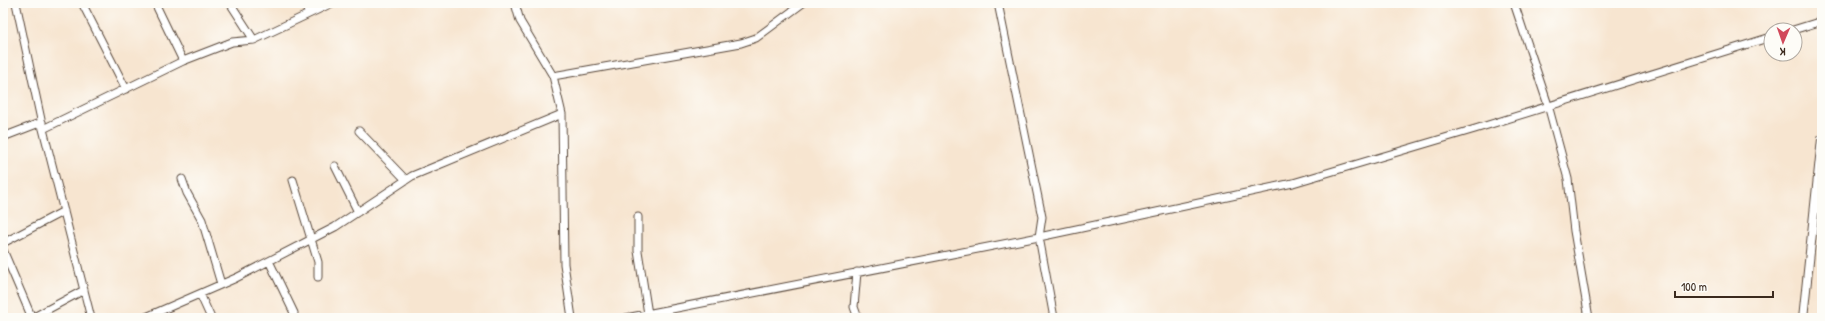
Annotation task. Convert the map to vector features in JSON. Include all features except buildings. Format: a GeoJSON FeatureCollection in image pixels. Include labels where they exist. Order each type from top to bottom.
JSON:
{"type":"FeatureCollection","features":[{"type":"Feature","properties":{"kind":"street"},"geometry":{"type":"LineString","coordinates":[[16,3],[43,126],[91,318]]}},
{"type":"Feature","properties":{"kind":"street"},"geometry":{"type":"LineString","coordinates":[[82,3],[126,89]]}},
{"type":"Feature","properties":{"kind":"street"},"geometry":{"type":"LineString","coordinates":[[155,3],[183,61]]}},
{"type":"Feature","properties":{"kind":"street"},"geometry":{"type":"LineString","coordinates":[[230,3],[254,40]]}},
{"type":"Feature","properties":{"kind":"street"},"geometry":{"type":"LineString","coordinates":[[303,3],[309,14]]}},
{"type":"Feature","properties":{"kind":"street"},"geometry":{"type":"LineString","coordinates":[[3,137],[43,126],[126,89],[183,61],[232,42],[254,40],[332,3]]}},
{"type":"Feature","properties":{"kind":"street"},"geometry":{"type":"LineString","coordinates":[[515,3],[520,21],[553,76],[562,114],[564,264],[572,318]]}},
{"type":"Feature","properties":{"kind":"street"},"geometry":{"type":"LineString","coordinates":[[553,76],[741,44],[756,38],[803,3]]}},
{"type":"Feature","properties":{"kind":"street"},"geometry":{"type":"LineString","coordinates":[[998,3],[1042,217],[1039,237],[1054,318]]}},
{"type":"Feature","properties":{"kind":"street"},"geometry":{"type":"LineString","coordinates":[[1514,3],[1548,106],[1568,179],[1574,231],[1589,318]]}},
{"type":"Feature","properties":{"kind":"street"},"geometry":{"type":"LineString","coordinates":[[1803,27],[1822,21]]}},
{"type":"Feature","properties":{"kind":"street"},"geometry":{"type":"LineString","coordinates":[[626,318],[1039,237],[1293,183],[1763,39]]}},
{"type":"Feature","properties":{"kind":"street"},"geometry":{"type":"LineString","coordinates":[[144,318],[221,284],[335,227],[419,173],[562,114]]}},
{"type":"Feature","properties":{"kind":"street"},"geometry":{"type":"LineString","coordinates":[[359,131],[406,180]]}},
{"type":"Feature","properties":{"kind":"street"},"geometry":{"type":"LineString","coordinates":[[1803,318],[1822,139]]}},
{"type":"Feature","properties":{"kind":"street"},"geometry":{"type":"LineString","coordinates":[[335,166],[358,212]]}},
{"type":"Feature","properties":{"kind":"street"},"geometry":{"type":"LineString","coordinates":[[182,179],[187,193],[202,220],[221,284]]}},
{"type":"Feature","properties":{"kind":"street"},"geometry":{"type":"LineString","coordinates":[[293,180],[318,262],[318,277]]}},
{"type":"Feature","properties":{"kind":"street"},"geometry":{"type":"LineString","coordinates":[[3,243],[64,211]]}},
{"type":"Feature","properties":{"kind":"street"},"geometry":{"type":"LineString","coordinates":[[638,216],[638,251],[648,314]]}},
{"type":"Feature","properties":{"kind":"street"},"geometry":{"type":"LineString","coordinates":[[3,250],[32,318],[84,290]]}},
{"type":"Feature","properties":{"kind":"street"},"geometry":{"type":"LineString","coordinates":[[269,261],[294,313]]}},
{"type":"Feature","properties":{"kind":"street"},"geometry":{"type":"LineString","coordinates":[[857,272],[854,307],[858,318]]}},
{"type":"Feature","properties":{"kind":"street"},"geometry":{"type":"LineString","coordinates":[[200,294],[211,318]]}}]}
